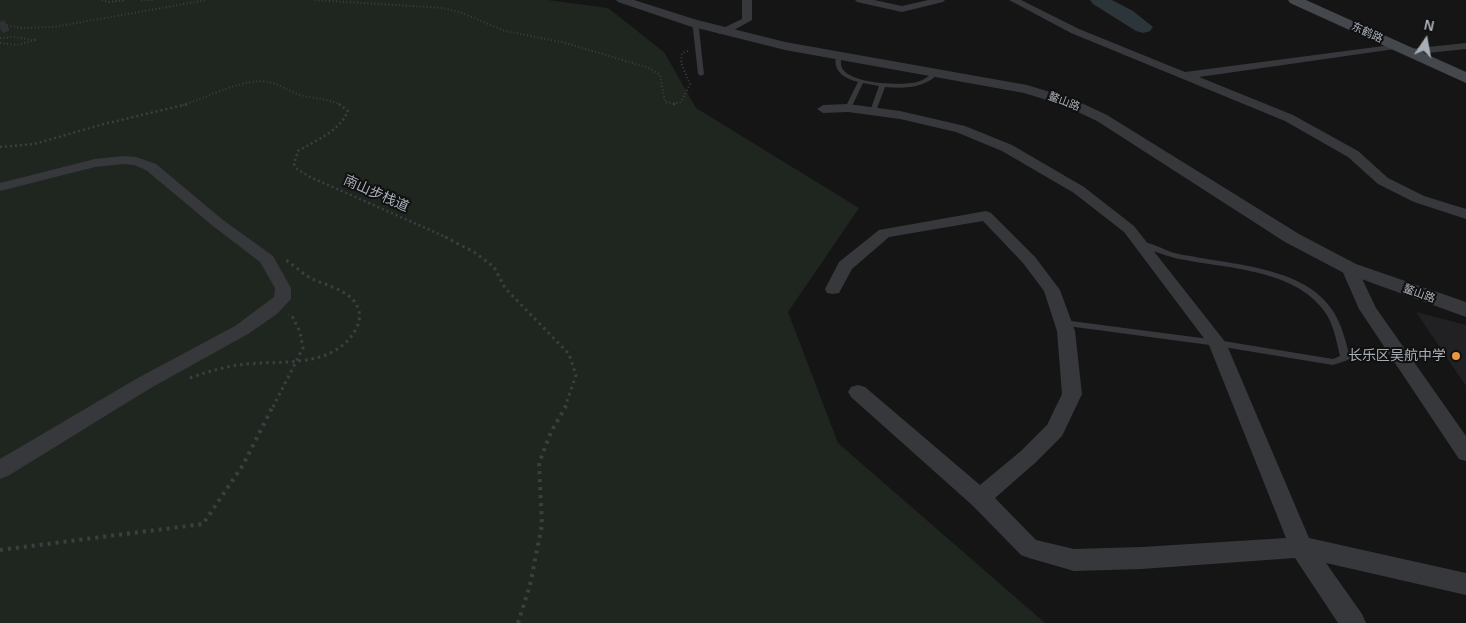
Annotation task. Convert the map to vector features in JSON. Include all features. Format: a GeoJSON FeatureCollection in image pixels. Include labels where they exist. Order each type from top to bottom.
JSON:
{"type":"FeatureCollection","features":[{"type":"Feature","properties":{"kind":"main road","name":"东鹤路"},"geometry":{"type":"LineString","coordinates":[[1294,0],[1466,78]]}},
{"type":"Feature","properties":{"kind":"street","name":"鳌山路"},"geometry":{"type":"LineString","coordinates":[[622,0],[722,32],[839,56],[1027,89],[1068,102],[1102,118],[1292,238],[1348,268],[1466,310]]}},
{"type":"Feature","properties":{"kind":"street"},"geometry":{"type":"LineString","coordinates":[[722,32],[747,20],[747,0]]}},
{"type":"Feature","properties":{"kind":"street"},"geometry":{"type":"LineString","coordinates":[[860,0],[902,9],[940,0]]}},
{"type":"Feature","properties":{"kind":"street"},"geometry":{"type":"LineString","coordinates":[[1014,0],[1083,34],[1290,118],[1353,154],[1383,182],[1419,199],[1466,214]]}},
{"type":"Feature","properties":{"kind":"street"},"geometry":{"type":"LineString","coordinates":[[1184,76],[1401,49],[1466,46]]}},
{"type":"Feature","properties":{"kind":"street"},"geometry":{"type":"LineString","coordinates":[[823,109],[848,108],[900,115],[960,129],[1006,148],[1079,190],[1129,229],[1217,343],[1301,547],[1353,623]]}},
{"type":"Feature","properties":{"kind":"street"},"geometry":{"type":"LineString","coordinates":[[0,187],[95,163],[123,160],[136,161],[151,167],[218,223],[266,259],[283,288],[282,299],[274,308],[251,324],[158,375],[0,470]]}},
{"type":"Feature","properties":{"kind":"street"},"geometry":{"type":"LineString","coordinates":[[833,289],[845,266],[884,233],[986,216],[1029,260],[1052,290],[1066,331],[1072,394],[1055,430],[1028,457],[980,498]]}},
{"type":"Feature","properties":{"kind":"street"},"geometry":{"type":"LineString","coordinates":[[1348,268],[1368,309],[1466,452]]}},
{"type":"Feature","properties":{"kind":"street"},"geometry":{"type":"LineString","coordinates":[[858,392],[980,498],[1029,548],[1074,560],[1142,558],[1301,547],[1466,584]]}},
{"type":"Feature","properties":{"kind":"lane"},"geometry":{"type":"LineString","coordinates":[[693,24],[696,29],[700,74]]}},
{"type":"Feature","properties":{"kind":"lane"},"geometry":{"type":"LineString","coordinates":[[839,56],[838,64],[841,70],[861,81],[915,85],[929,80],[936,73]]}},
{"type":"Feature","properties":{"kind":"lane"},"geometry":{"type":"LineString","coordinates":[[848,108],[861,81]]}},
{"type":"Feature","properties":{"kind":"lane"},"geometry":{"type":"LineString","coordinates":[[872,111],[883,84]]}},
{"type":"Feature","properties":{"kind":"lane"},"geometry":{"type":"LineString","coordinates":[[1063,323],[1217,343],[1333,362],[1345,358],[1336,322],[1320,299],[1299,284],[1261,272],[1172,254],[1141,244]]}},
{"type":"Feature","properties":{"kind":"path"},"geometry":{"type":"LineString","coordinates":[[102,0],[108,2],[126,0]]}},
{"type":"Feature","properties":{"kind":"path"},"geometry":{"type":"LineString","coordinates":[[141,0],[155,0]]}},
{"type":"Feature","properties":{"kind":"path"},"geometry":{"type":"LineString","coordinates":[[0,24],[20,28],[54,27],[207,0]]}},
{"type":"Feature","properties":{"kind":"path"},"geometry":{"type":"LineString","coordinates":[[315,0],[443,8],[462,13],[505,31],[566,43],[649,68],[660,75],[665,102],[674,104],[681,102],[690,84],[681,64],[682,53],[697,48]]}},
{"type":"Feature","properties":{"kind":"path"},"geometry":{"type":"LineString","coordinates":[[0,38],[13,37],[35,40],[17,45],[0,43]]}},
{"type":"Feature","properties":{"kind":"path","name":"南山步栈道"},"geometry":{"type":"LineString","coordinates":[[0,147],[32,145],[90,128],[165,111],[208,98],[252,81],[274,83],[288,91],[344,106],[348,111],[346,118],[329,133],[298,151],[294,164],[297,169],[310,177],[453,240],[474,252],[494,267],[505,288],[569,354],[576,375],[565,409],[551,432],[539,463],[542,525],[530,585],[518,623]]}},
{"type":"Feature","properties":{"kind":"path"},"geometry":{"type":"LineString","coordinates":[[188,379],[225,368],[297,360],[331,353],[344,344],[355,332],[361,317],[358,307],[342,291],[308,276],[283,257]]}},
{"type":"Feature","properties":{"kind":"path"},"geometry":{"type":"LineString","coordinates":[[0,550],[203,524],[243,465],[303,348],[300,332],[292,316],[274,308]]}},
{"type":"Feature","properties":{"kind":"shaded area"},"geometry":{"type":"Polygon","coordinates":[[[0,0],[548,0],[608,8],[664,52],[696,108],[859,208],[788,312],[838,443],[1045,623],[0,623],[0,0]]]}},
{"type":"Feature","properties":{"kind":"shaded area","name":"长乐区吴航中学"},"geometry":{"type":"Polygon","coordinates":[[[1416,312],[1466,325],[1466,386],[1416,312]]]}},
{"type":"Feature","properties":{"kind":"waterway"},"geometry":{"type":"LineString","coordinates":[[1099,0],[1143,27]]}},
{"type":"Feature","properties":{"kind":"place","name":"长乐区吴航中学"},"geometry":{"type":"Point","coordinates":[1456,356]}}]}
